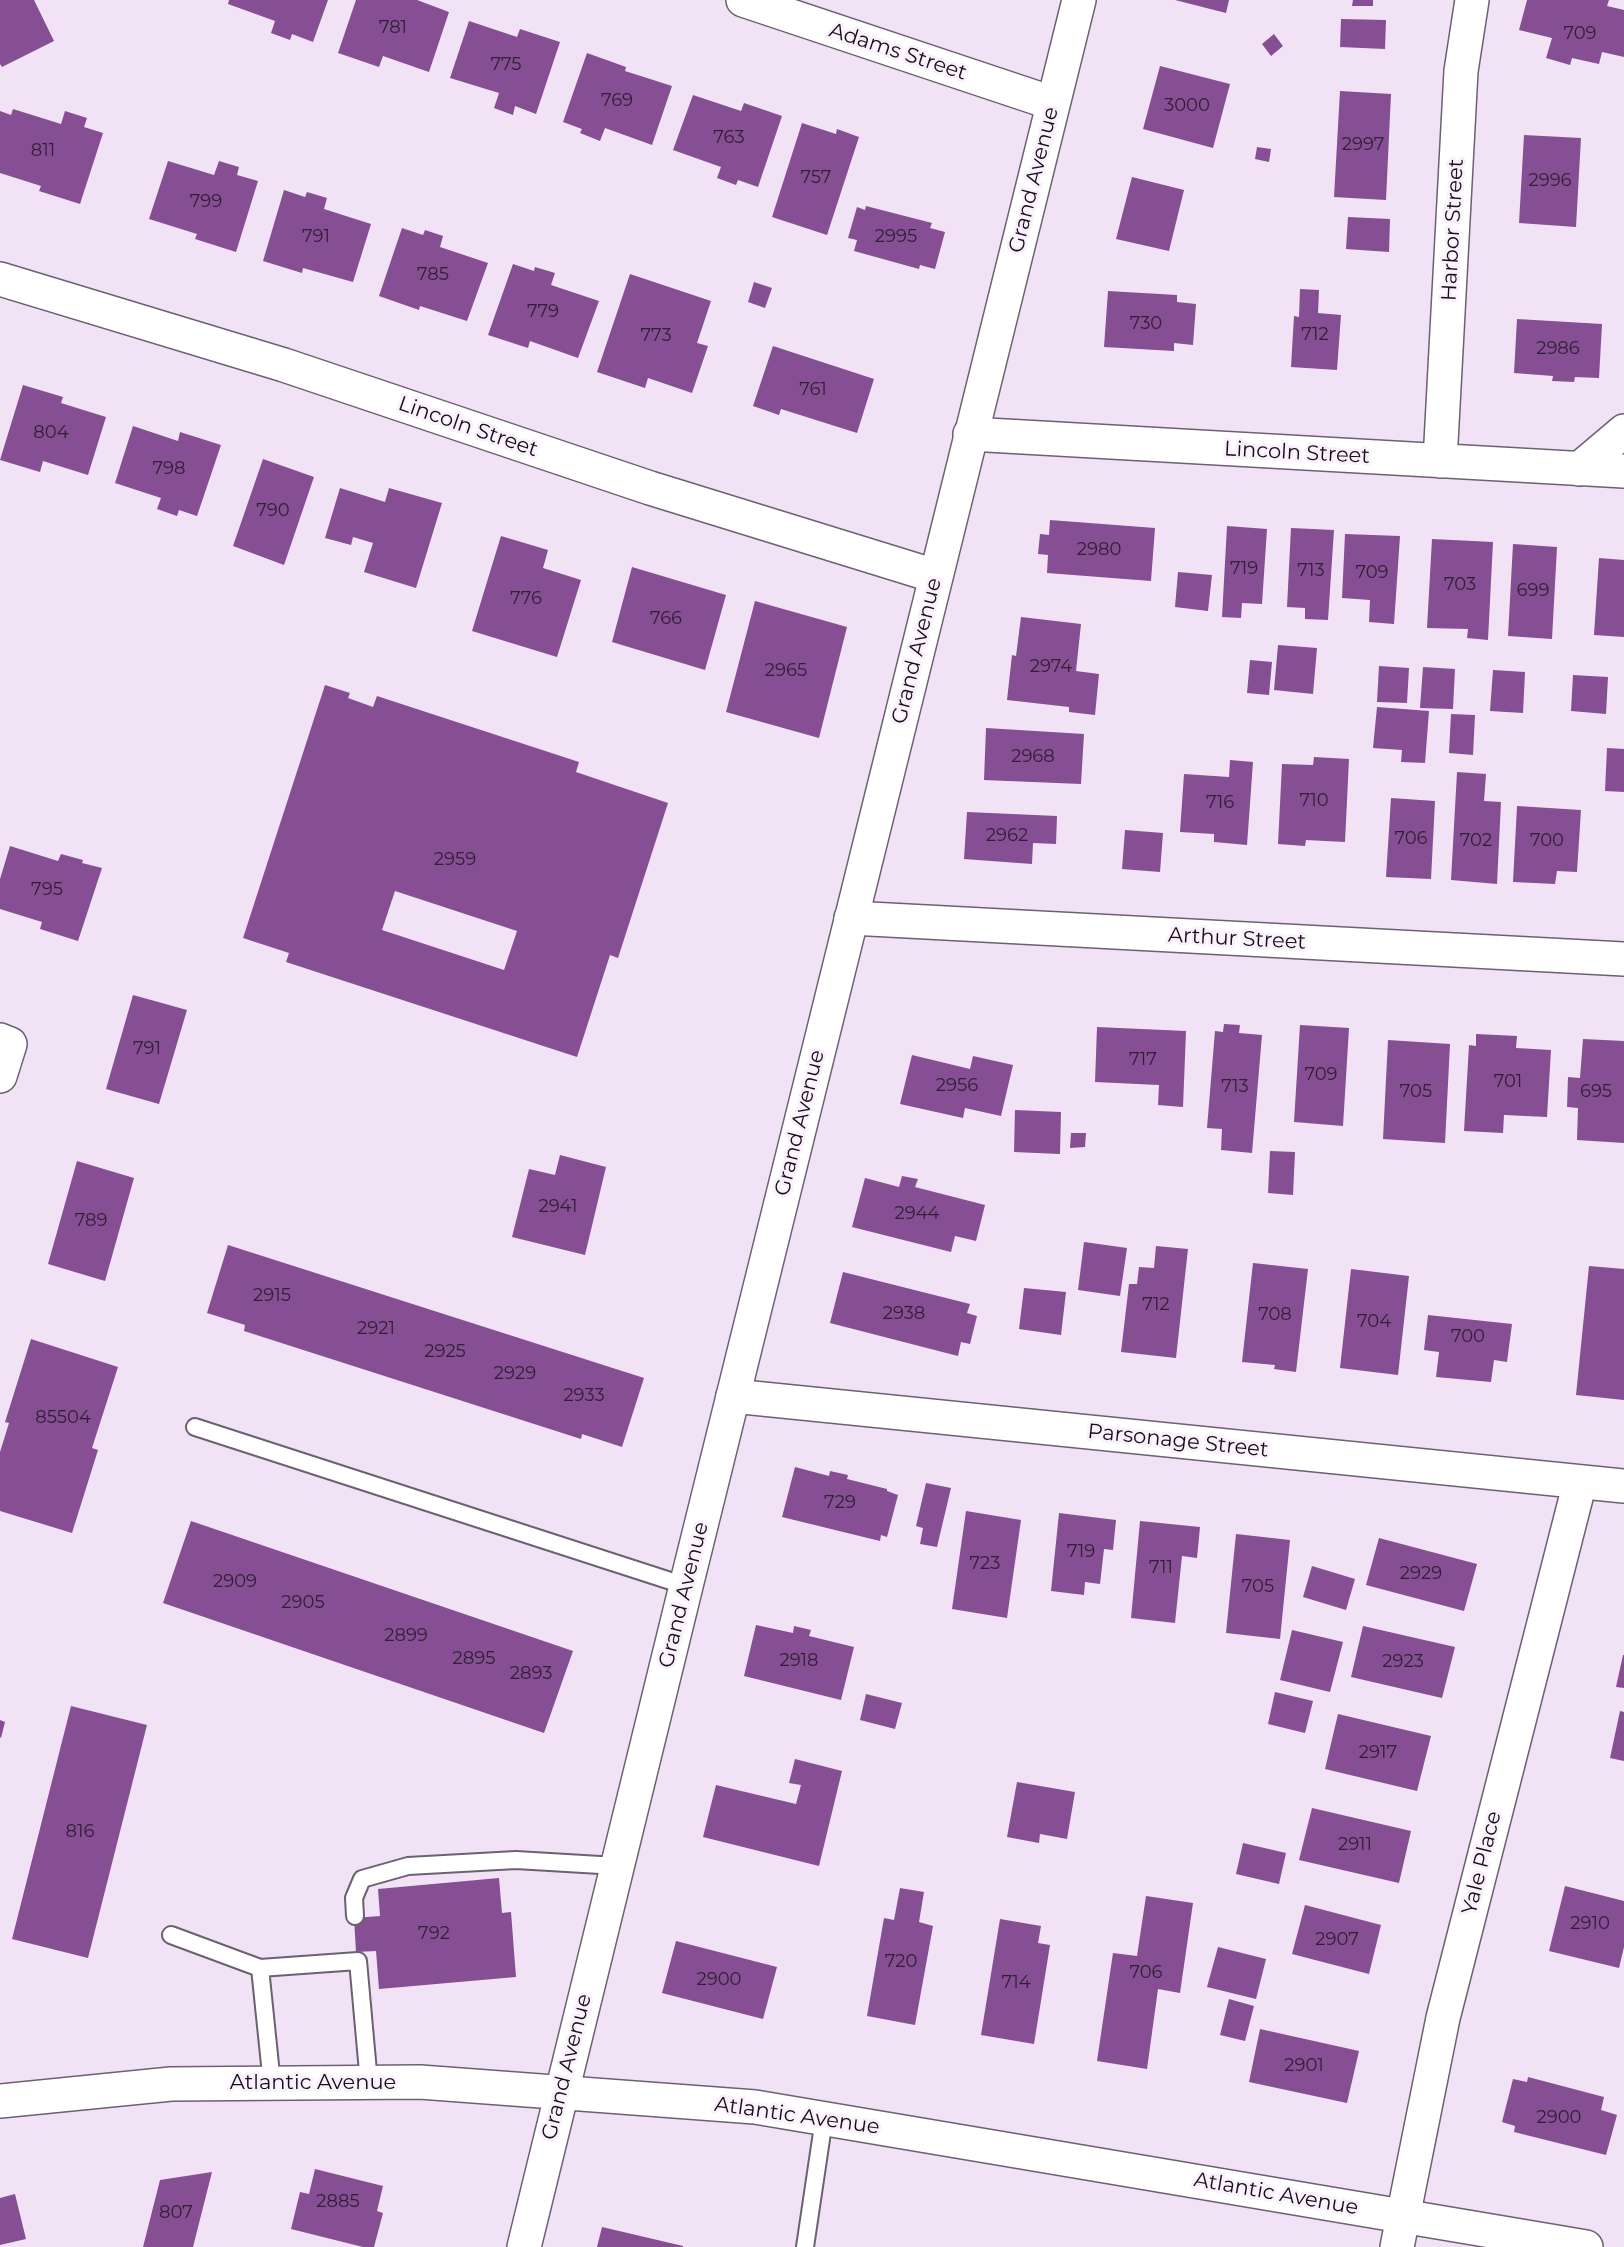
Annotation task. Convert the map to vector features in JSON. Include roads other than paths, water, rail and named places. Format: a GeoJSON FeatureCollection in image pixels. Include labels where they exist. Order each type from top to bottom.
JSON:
{"type":"FeatureCollection","features":[{"type":"Feature","properties":{"kind":"street","name":"Adams Street"},"geometry":{"type":"LineString","coordinates":[[743,0],[1052,103]]}},
{"type":"Feature","properties":{"kind":"street","name":"Grand Avenue"},"geometry":{"type":"LineString","coordinates":[[524,2247],[1079,0]]}},
{"type":"Feature","properties":{"kind":"street","name":"Harbor Street"},"geometry":{"type":"LineString","coordinates":[[1440,461],[1461,71],[1472,0]]}},
{"type":"Feature","properties":{"kind":"street","name":"Lincoln Street"},"geometry":{"type":"LineString","coordinates":[[0,279],[284,365],[650,488],[935,576]]}},
{"type":"Feature","properties":{"kind":"street"},"geometry":{"type":"LineString","coordinates":[[1579,469],[1624,431]]}},
{"type":"Feature","properties":{"kind":"street","name":"Lincoln Street"},"geometry":{"type":"LineString","coordinates":[[970,434],[1624,471]]}},
{"type":"Feature","properties":{"kind":"street","name":"Arthur Street"},"geometry":{"type":"LineString","coordinates":[[851,918],[1624,959]]}},
{"type":"Feature","properties":{"kind":"street"},"geometry":{"type":"LineString","coordinates":[[0,1040],[10,1044],[0,1076]]}},
{"type":"Feature","properties":{"kind":"street","name":"Parsonage Street"},"geometry":{"type":"LineString","coordinates":[[733,1396],[1624,1486]]}},
{"type":"Feature","properties":{"kind":"street","name":"Yale Place"},"geometry":{"type":"LineString","coordinates":[[1397,2247],[1443,2018],[1580,1482]]}},
{"type":"Feature","properties":{"kind":"street","name":"Atlantic Avenue"},"geometry":{"type":"LineString","coordinates":[[0,2102],[171,2084],[420,2082],[755,2107],[1586,2247]]}},
{"type":"Feature","properties":{"kind":"lane"},"geometry":{"type":"LineString","coordinates":[[195,1427],[686,1586]]}},
{"type":"Feature","properties":{"kind":"lane"},"geometry":{"type":"LineString","coordinates":[[355,1916],[354,1898],[363,1879],[408,1866],[516,1860],[617,1866]]}},
{"type":"Feature","properties":{"kind":"lane"},"geometry":{"type":"LineString","coordinates":[[171,1935],[260,1968],[358,1961],[369,2083]]}},
{"type":"Feature","properties":{"kind":"lane"},"geometry":{"type":"LineString","coordinates":[[260,1968],[272,2084]]}},
{"type":"Feature","properties":{"kind":"lane"},"geometry":{"type":"LineString","coordinates":[[805,2247],[824,2119]]}}]}
